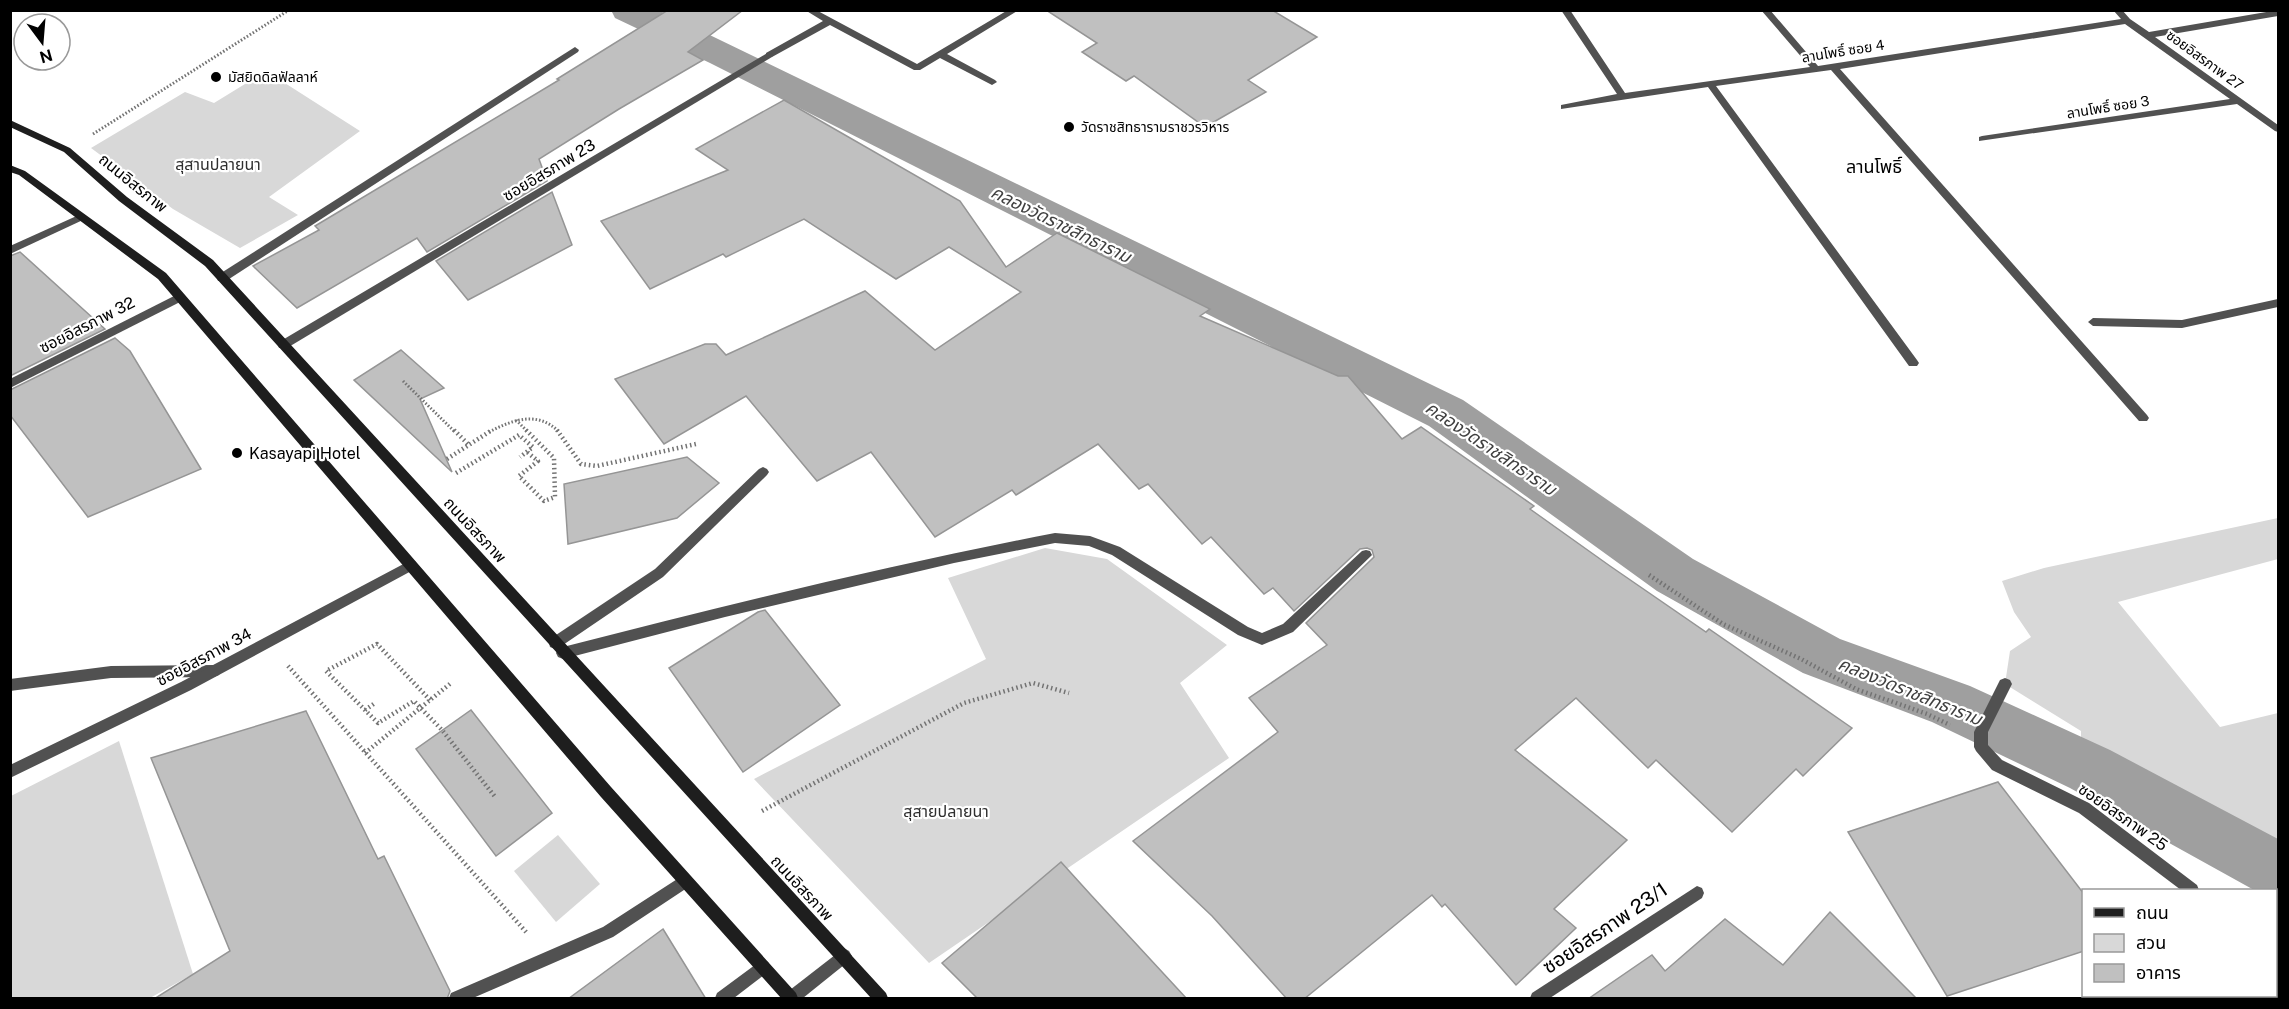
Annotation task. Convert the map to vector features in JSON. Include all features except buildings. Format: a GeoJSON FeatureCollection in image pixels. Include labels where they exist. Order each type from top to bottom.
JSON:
{"type":"FeatureCollection","features":[{"type":"Feature","properties":{"kind":"main road","name":"ถนนอิสรภาพ"},"geometry":{"type":"LineString","coordinates":[[10,123],[67,150],[123,199],[209,263],[881,999]]}},
{"type":"Feature","properties":{"kind":"main road"},"geometry":{"type":"LineString","coordinates":[[10,168],[22,173],[162,276],[606,792],[791,999]]}},
{"type":"Feature","properties":{"kind":"street"},"geometry":{"type":"LineString","coordinates":[[809,10],[917,68],[1015,10]]}},
{"type":"Feature","properties":{"kind":"street"},"geometry":{"type":"LineString","coordinates":[[1565,10],[1623,96]]}},
{"type":"Feature","properties":{"kind":"street"},"geometry":{"type":"LineString","coordinates":[[1765,10],[1816,69]]}},
{"type":"Feature","properties":{"kind":"street","name":"ซอยอิสรภาพ 27"},"geometry":{"type":"LineString","coordinates":[[2117,10],[2127,21],[2278,129]]}},
{"type":"Feature","properties":{"kind":"street"},"geometry":{"type":"LineString","coordinates":[[2149,35],[2278,13]]}},
{"type":"Feature","properties":{"kind":"street","name":"ซอยอิสรภาพ 23"},"geometry":{"type":"LineString","coordinates":[[283,345],[769,55],[830,21]]}},
{"type":"Feature","properties":{"kind":"street","name":"ลานโพธิ์ ซอย 4"},"geometry":{"type":"LineString","coordinates":[[1564,107],[1623,96],[1833,67],[2127,21]]}},
{"type":"Feature","properties":{"kind":"street"},"geometry":{"type":"LineString","coordinates":[[222,278],[575,50]]}},
{"type":"Feature","properties":{"kind":"street"},"geometry":{"type":"LineString","coordinates":[[940,54],[992,82]]}},
{"type":"Feature","properties":{"kind":"street"},"geometry":{"type":"LineString","coordinates":[[1833,67],[2143,418]]}},
{"type":"Feature","properties":{"kind":"street"},"geometry":{"type":"LineString","coordinates":[[1710,84],[1913,363]]}},
{"type":"Feature","properties":{"kind":"street","name":"ลานโพธิ์ ซอย 3"},"geometry":{"type":"LineString","coordinates":[[1982,140],[2238,101]]}},
{"type":"Feature","properties":{"kind":"street"},"geometry":{"type":"LineString","coordinates":[[2265,119],[2278,118]]}},
{"type":"Feature","properties":{"kind":"street"},"geometry":{"type":"LineString","coordinates":[[10,251],[81,217]]}},
{"type":"Feature","properties":{"kind":"street","name":"ซอยอิสรภาพ 32"},"geometry":{"type":"LineString","coordinates":[[10,384],[180,297]]}},
{"type":"Feature","properties":{"kind":"street"},"geometry":{"type":"LineString","coordinates":[[2093,322],[2182,324],[2278,303]]}},
{"type":"Feature","properties":{"kind":"street"},"geometry":{"type":"LineString","coordinates":[[559,648],[659,573],[763,472]]}},
{"type":"Feature","properties":{"kind":"street"},"geometry":{"type":"LineString","coordinates":[[559,648],[954,558],[1055,538],[1090,541],[1116,551],[1243,631],[1262,639],[1288,628],[1366,555]]}},
{"type":"Feature","properties":{"kind":"street","name":"ซอยอิสรภาพ 34"},"geometry":{"type":"LineString","coordinates":[[10,772],[214,671],[411,565]]}},
{"type":"Feature","properties":{"kind":"street"},"geometry":{"type":"LineString","coordinates":[[10,685],[111,672],[214,671]]}},
{"type":"Feature","properties":{"kind":"street"},"geometry":{"type":"LineString","coordinates":[[1981,736],[2005,684]]}},
{"type":"Feature","properties":{"kind":"street","name":"ซอยอิสรภาพ 25"},"geometry":{"type":"LineString","coordinates":[[1981,736],[1981,747],[1997,765],[2084,808],[2189,889]]}},
{"type":"Feature","properties":{"kind":"street"},"geometry":{"type":"LineString","coordinates":[[456,999],[608,932],[685,881]]}},
{"type":"Feature","properties":{"kind":"street","name":"ซอยอิสรภาพ 23/1"},"geometry":{"type":"LineString","coordinates":[[1537,999],[1697,893]]}},
{"type":"Feature","properties":{"kind":"street"},"geometry":{"type":"LineString","coordinates":[[791,999],[844,956]]}},
{"type":"Feature","properties":{"kind":"street"},"geometry":{"type":"LineString","coordinates":[[722,999],[763,967]]}},
{"type":"Feature","properties":{"kind":"path"},"geometry":{"type":"LineString","coordinates":[[67,150],[289,10]]}},
{"type":"Feature","properties":{"kind":"path"},"geometry":{"type":"LineString","coordinates":[[404,381],[469,445]]}},
{"type":"Feature","properties":{"kind":"path"},"geometry":{"type":"LineString","coordinates":[[447,459],[498,427],[524,418],[542,419],[552,425],[581,464],[597,466],[696,444]]}},
{"type":"Feature","properties":{"kind":"path"},"geometry":{"type":"LineString","coordinates":[[516,420],[554,458],[555,497],[544,501],[519,476],[538,461],[527,452]]}},
{"type":"Feature","properties":{"kind":"path"},"geometry":{"type":"LineString","coordinates":[[456,474],[519,435],[533,447],[520,457]]}},
{"type":"Feature","properties":{"kind":"path"},"geometry":{"type":"LineString","coordinates":[[1649,575],[1723,624],[1801,659],[1856,689],[1981,736]]}},
{"type":"Feature","properties":{"kind":"path"},"geometry":{"type":"LineString","coordinates":[[268,642],[549,959]]}},
{"type":"Feature","properties":{"kind":"path"},"geometry":{"type":"LineString","coordinates":[[430,700],[377,644],[326,670],[378,723],[414,701],[442,730],[496,798]]}},
{"type":"Feature","properties":{"kind":"path"},"geometry":{"type":"LineString","coordinates":[[365,753],[451,683]]}},
{"type":"Feature","properties":{"kind":"path"},"geometry":{"type":"LineString","coordinates":[[762,811],[964,703],[1033,683],[1070,693]]}},
{"type":"Feature","properties":{"kind":"path"},"geometry":{"type":"LineString","coordinates":[[365,710],[375,703]]}},
{"type":"Feature","properties":{"kind":"green space","name":"สุสานปลายนา"},"geometry":{"type":"Polygon","coordinates":[[[266,71],[360,131],[269,197],[298,215],[240,248],[173,209],[91,148],[185,92],[214,103],[266,71]]]}},
{"type":"Feature","properties":{"kind":"green space"},"geometry":{"type":"Polygon","coordinates":[[[2278,518],[2278,559],[2118,602],[2220,727],[2278,713],[2278,854],[2081,748],[2081,731],[2005,684],[2010,651],[2031,637],[2014,612],[2002,581],[2044,568],[2278,518]]]}},
{"type":"Feature","properties":{"kind":"green space","name":"สุสายปลายนา"},"geometry":{"type":"Polygon","coordinates":[[[1045,548],[1107,559],[1227,645],[1180,683],[1229,758],[929,963],[754,779],[986,659],[948,578],[1045,548]]]}},
{"type":"Feature","properties":{"kind":"green space"},"geometry":{"type":"Polygon","coordinates":[[[119,741],[193,974],[150,998],[11,998],[11,796],[119,741]]]}},
{"type":"Feature","properties":{"kind":"green space"},"geometry":{"type":"Polygon","coordinates":[[[558,835],[600,884],[556,922],[514,871],[558,835]]]}},
{"type":"Feature","properties":{"kind":"waterway","name":"คลองวัดราชสิทธาราม"},"geometry":{"type":"LineString","coordinates":[[628,10],[1446,413],[1675,575],[1822,656],[1951,704],[2090,769],[2278,871]]}},
{"type":"Feature","properties":{"kind":"place","name":"มัสยิดดิลฟัลลาห์"},"geometry":{"type":"Point","coordinates":[216,77]}},
{"type":"Feature","properties":{"kind":"place","name":"วัดราชสิทธารามราชวรวิหาร"},"geometry":{"type":"Point","coordinates":[1069,127]}},
{"type":"Feature","properties":{"kind":"place","name":"Kasayapi Hotel"},"geometry":{"type":"Point","coordinates":[237,453]}},
{"type":"Feature","properties":{"kind":"district","name":"ลานโพธิ์"},"geometry":{"type":"Point","coordinates":[1874,166]}}]}
